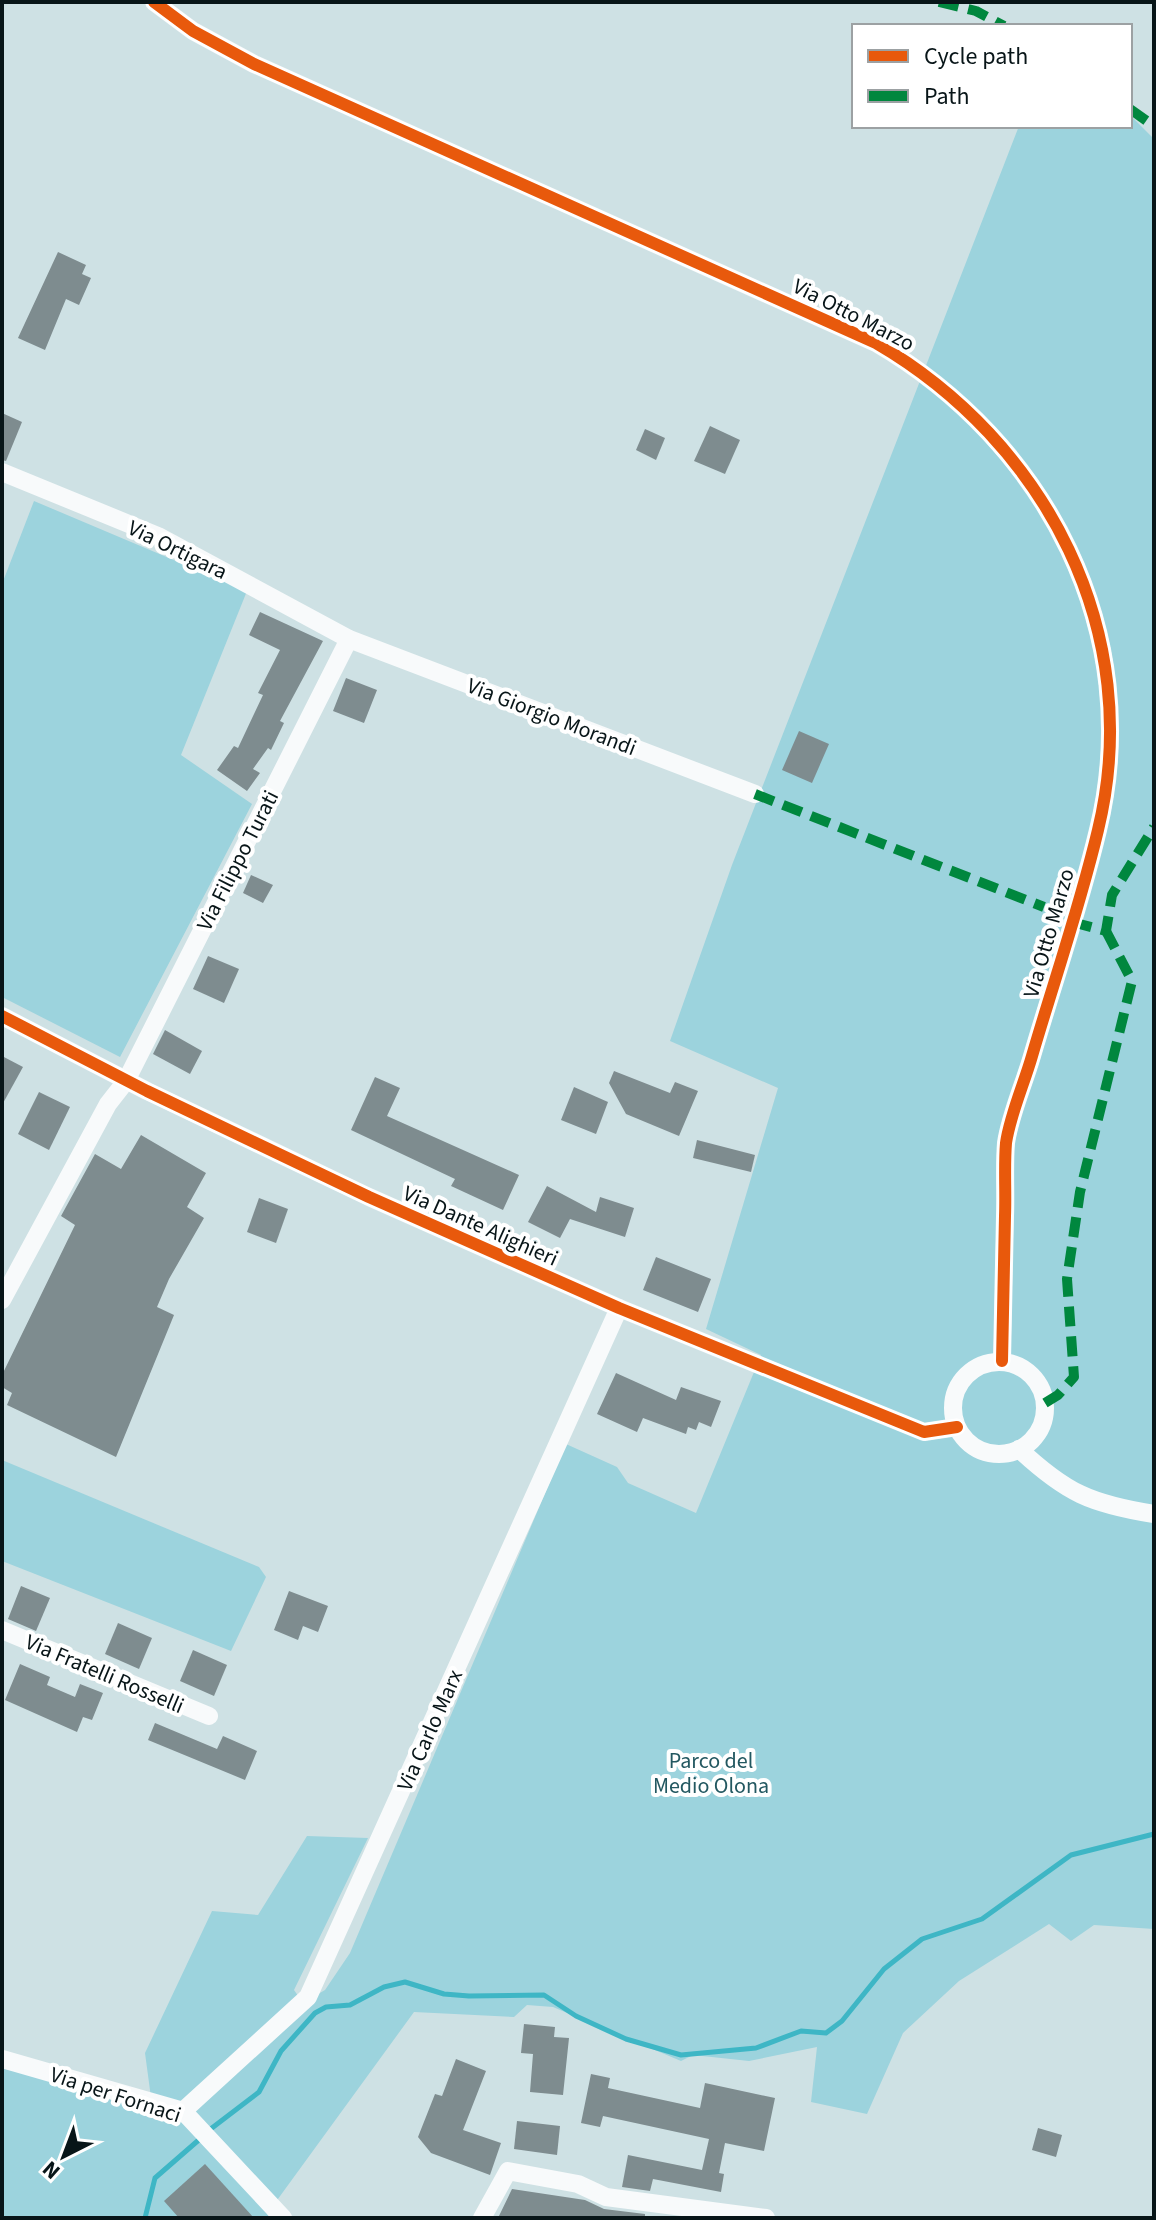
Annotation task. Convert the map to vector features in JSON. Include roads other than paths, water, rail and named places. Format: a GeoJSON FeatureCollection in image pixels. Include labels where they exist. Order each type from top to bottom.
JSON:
{"type":"FeatureCollection","features":[{"type":"Feature","properties":{"kind":"street","name":"Via Otto Marzo"},"geometry":{"type":"LineString","coordinates":[[154,2],[193,31],[254,64],[876,343],[954,397],[1000,442],[1038,492],[1068,548],[1091,607],[1108,701],[1108,764],[1091,858],[1006,1142],[1002,1361]]}},
{"type":"Feature","properties":{"kind":"street","name":"Via Ortigara"},"geometry":{"type":"LineString","coordinates":[[2,472],[158,536],[349,639]]}},
{"type":"Feature","properties":{"kind":"street","name":"Via Giorgio Morandi"},"geometry":{"type":"LineString","coordinates":[[349,639],[755,794]]}},
{"type":"Feature","properties":{"kind":"street","name":"Via Filippo Turati"},"geometry":{"type":"LineString","coordinates":[[2,1300],[108,1104],[126,1081],[349,639]]}},
{"type":"Feature","properties":{"kind":"street","name":"Via Dante Alighieri"},"geometry":{"type":"LineString","coordinates":[[2,1016],[269,1151],[619,1308],[912,1428],[924,1432],[957,1427]]}},
{"type":"Feature","properties":{"kind":"street","name":"Via Carlo Marx"},"geometry":{"type":"LineString","coordinates":[[183,2111],[308,1997],[619,1308]]}},
{"type":"Feature","properties":{"kind":"street"},"geometry":{"type":"LineString","coordinates":[[1002,1361],[1023,1368],[1038,1383],[1045,1403],[1043,1422],[1034,1438],[1019,1449],[995,1454],[972,1446],[957,1427],[953,1403],[961,1381],[979,1365],[1002,1361]]}},
{"type":"Feature","properties":{"kind":"street"},"geometry":{"type":"LineString","coordinates":[[1019,1449],[1051,1479],[1082,1498],[1154,1514]]}},
{"type":"Feature","properties":{"kind":"street","name":"Via Fratelli Rosselli"},"geometry":{"type":"LineString","coordinates":[[2,1630],[209,1716]]}},
{"type":"Feature","properties":{"kind":"street","name":"Via per Fornaci"},"geometry":{"type":"LineString","coordinates":[[2,2059],[183,2111],[283,2218]]}},
{"type":"Feature","properties":{"kind":"street"},"geometry":{"type":"LineString","coordinates":[[482,2218],[508,2171],[578,2184],[606,2197],[766,2218]]}},
{"type":"Feature","properties":{"kind":"waterway"},"geometry":{"type":"LineString","coordinates":[[208,2131],[259,2092],[281,2051],[315,2013],[326,2007],[350,2005],[384,1987],[405,1982],[444,1994],[544,1995],[576,2016],[626,2039],[681,2055],[756,2048],[801,2031],[826,2033],[842,2021],[884,1969],[922,1939],[982,1919],[1071,1855],[1154,1834]]}},
{"type":"Feature","properties":{"kind":"waterway"},"geometry":{"type":"LineString","coordinates":[[145,2218],[155,2178],[201,2138]]}},
{"type":"Feature","properties":{"kind":"park label","name":"Parco del Medio Olona"},"geometry":{"type":"Point","coordinates":[711,1772]}}]}
